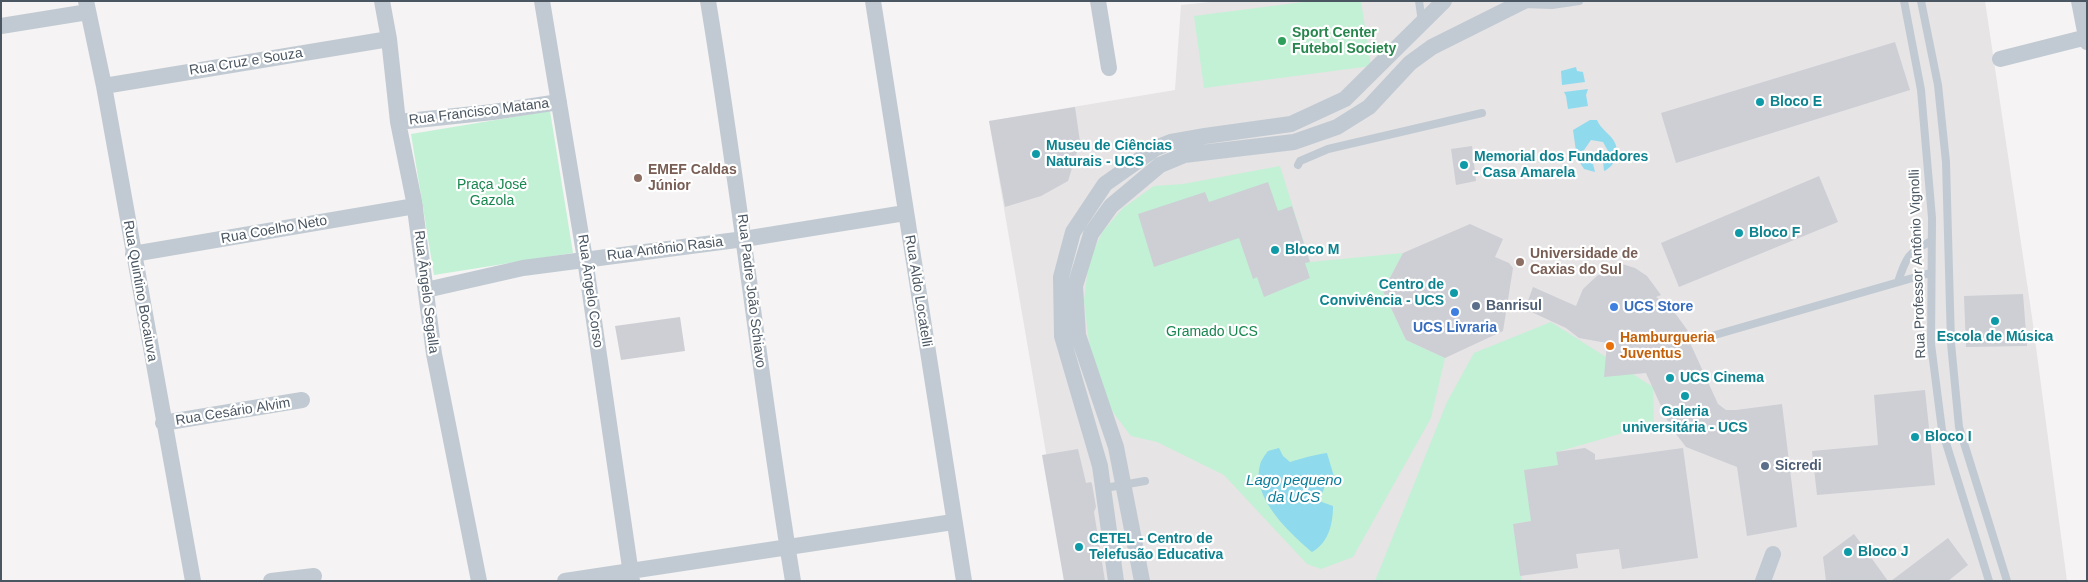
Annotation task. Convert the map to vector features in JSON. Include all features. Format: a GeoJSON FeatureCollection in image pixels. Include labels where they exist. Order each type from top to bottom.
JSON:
{"type":"FeatureCollection","features":[{"type":"Feature","properties":{"kind":"street","name":"Rua Ângelo Segalla"},"geometry":{"type":"LineString","coordinates":[[382,1],[389,39],[398,122],[415,206],[434,354],[479,581]]}},
{"type":"Feature","properties":{"kind":"street","name":"Rua Ângelo Corso"},"geometry":{"type":"LineString","coordinates":[[542,1],[585,259],[631,576]]}},
{"type":"Feature","properties":{"kind":"street","name":"Rua Padre João Schiavo"},"geometry":{"type":"LineString","coordinates":[[708,1],[732,144],[792,581]]}},
{"type":"Feature","properties":{"kind":"street","name":"Rua Aldo Locatelli"},"geometry":{"type":"LineString","coordinates":[[872,1],[953,522],[964,581]]}},
{"type":"Feature","properties":{"kind":"street"},"geometry":{"type":"LineString","coordinates":[[1098,1],[1109,68]]}},
{"type":"Feature","properties":{"kind":"street"},"geometry":{"type":"LineString","coordinates":[[1116,581],[1105,488],[1078,387],[1062,336],[1061,277],[1073,232],[1105,184],[1156,148],[1188,139],[1290,124],[1345,99],[1444,1]]}},
{"type":"Feature","properties":{"kind":"street"},"geometry":{"type":"LineString","coordinates":[[2000,60],[2086,39],[2079,1]]}},
{"type":"Feature","properties":{"kind":"street"},"geometry":{"type":"LineString","coordinates":[[1142,581],[1116,447],[1078,335],[1075,286],[1091,234],[1111,206],[1160,165],[1184,155],[1294,142],[1337,127],[1369,107],[1410,63],[1432,47],[1522,2]]}},
{"type":"Feature","properties":{"kind":"street"},"geometry":{"type":"LineString","coordinates":[[1,26],[87,7]]}},
{"type":"Feature","properties":{"kind":"street","name":"Rua Quintino Bocaiuva"},"geometry":{"type":"LineString","coordinates":[[87,7],[104,86],[163,423],[193,581]]}},
{"type":"Feature","properties":{"kind":"street","name":"Rua Cruz e Souza"},"geometry":{"type":"LineString","coordinates":[[104,86],[389,39]]}},
{"type":"Feature","properties":{"kind":"street"},"geometry":{"type":"LineString","coordinates":[[1337,127],[1337,116],[1345,99]]}},
{"type":"Feature","properties":{"kind":"street","name":"Rua Francisco Matana"},"geometry":{"type":"LineString","coordinates":[[398,122],[493,112],[560,102]]}},
{"type":"Feature","properties":{"kind":"street","name":"Rua Coelho Neto"},"geometry":{"type":"LineString","coordinates":[[133,254],[415,206]]}},
{"type":"Feature","properties":{"kind":"street","name":"Rua Antônio Rasia"},"geometry":{"type":"LineString","coordinates":[[426,290],[523,268],[744,239],[905,213]]}},
{"type":"Feature","properties":{"kind":"street","name":"Rua Cesário Alvim"},"geometry":{"type":"LineString","coordinates":[[163,423],[302,400]]}},
{"type":"Feature","properties":{"kind":"street"},"geometry":{"type":"LineString","coordinates":[[565,581],[631,576],[787,547],[953,522]]}},
{"type":"Feature","properties":{"kind":"street"},"geometry":{"type":"LineString","coordinates":[[1763,581],[1773,554]]}},
{"type":"Feature","properties":{"kind":"street"},"geometry":{"type":"LineString","coordinates":[[272,581],[314,576]]}},
{"type":"Feature","properties":{"kind":"lane"},"geometry":{"type":"LineString","coordinates":[[1419,1],[1422,24]]}},
{"type":"Feature","properties":{"kind":"lane"},"geometry":{"type":"LineString","coordinates":[[1522,2],[1552,5],[1579,1]]}},
{"type":"Feature","properties":{"kind":"lane","name":"Rua Professor Antônio Vignolli"},"geometry":{"type":"LineString","coordinates":[[1904,1],[1921,90],[1932,218],[1930,273],[1931,344],[1942,430],[1989,581]]}},
{"type":"Feature","properties":{"kind":"lane"},"geometry":{"type":"LineString","coordinates":[[1921,1],[1938,85],[1946,162],[1952,343],[1959,427],[2007,581]]}},
{"type":"Feature","properties":{"kind":"lane"},"geometry":{"type":"LineString","coordinates":[[1298,165],[1300,161],[1342,146],[1482,113]]}},
{"type":"Feature","properties":{"kind":"lane"},"geometry":{"type":"LineString","coordinates":[[1337,127],[1342,146]]}},
{"type":"Feature","properties":{"kind":"lane"},"geometry":{"type":"LineString","coordinates":[[1898,282],[1904,261],[1911,252],[1931,241]]}},
{"type":"Feature","properties":{"kind":"lane"},"geometry":{"type":"LineString","coordinates":[[1708,337],[1930,273]]}},
{"type":"Feature","properties":{"kind":"lane"},"geometry":{"type":"LineString","coordinates":[[1105,488],[1145,481]]}},
{"type":"Feature","properties":{"kind":"shaded area","name":"Universidade de Caxias do Sul"},"geometry":{"type":"Polygon","coordinates":[[[1220,1],[1985,1],[2032,317],[2067,581],[1068,581],[989,121],[1175,90],[1181,5],[1220,1]]]}},
{"type":"Feature","properties":{"kind":"green space","name":"Sport Center Futebol Society"},"geometry":{"type":"Polygon","coordinates":[[[1311,1],[1361,1],[1371,66],[1204,88],[1194,16],[1311,1]]]}},
{"type":"Feature","properties":{"kind":"green space","name":"Praça José Gazola"},"geometry":{"type":"Polygon","coordinates":[[[550,111],[573,253],[434,275],[411,134],[550,111]]]}},
{"type":"Feature","properties":{"kind":"green space","name":"Gramado UCS"},"geometry":{"type":"Polygon","coordinates":[[[1280,166],[1310,262],[1403,253],[1383,291],[1406,340],[1445,358],[1431,418],[1353,557],[1321,569],[1307,564],[1224,475],[1157,442],[1131,436],[1112,411],[1090,350],[1084,301],[1089,260],[1103,231],[1123,208],[1154,186],[1183,184],[1280,166]]]}},
{"type":"Feature","properties":{"kind":"green space"},"geometry":{"type":"Polygon","coordinates":[[[1551,322],[1653,387],[1654,424],[1557,452],[1558,465],[1531,521],[1513,524],[1522,581],[1375,581],[1447,402],[1474,353],[1551,322]]]}},
{"type":"Feature","properties":{"kind":"water"},"geometry":{"type":"Polygon","coordinates":[[[1576,67],[1577,71],[1583,72],[1585,82],[1562,85],[1561,71],[1576,67]]]}},
{"type":"Feature","properties":{"kind":"water"},"geometry":{"type":"Polygon","coordinates":[[[1588,89],[1586,95],[1588,106],[1568,109],[1564,92],[1588,89]]]}},
{"type":"Feature","properties":{"kind":"water"},"geometry":{"type":"Polygon","coordinates":[[[1590,120],[1597,120],[1615,143],[1617,151],[1615,160],[1604,171],[1603,161],[1608,151],[1603,142],[1591,140],[1582,153],[1588,162],[1593,164],[1595,172],[1584,169],[1577,158],[1573,130],[1590,120]]]}},
{"type":"Feature","properties":{"kind":"water","name":"Lago pequeno da UCS"},"geometry":{"type":"Polygon","coordinates":[[[1279,448],[1283,456],[1290,462],[1327,453],[1335,480],[1331,487],[1325,486],[1319,501],[1333,506],[1331,527],[1322,544],[1312,552],[1274,514],[1261,490],[1259,477],[1261,461],[1268,451],[1279,448]]]}},
{"type":"Feature","properties":{"kind":"building","name":"Bloco E"},"geometry":{"type":"Polygon","coordinates":[[[1895,42],[1910,90],[1676,163],[1661,113],[1895,42]]]}},
{"type":"Feature","properties":{"kind":"building","name":"Museu de Ciências Naturais - UCS"},"geometry":{"type":"Polygon","coordinates":[[[1075,107],[1080,142],[1068,181],[1041,196],[1005,207],[989,121],[1075,107]]]}},
{"type":"Feature","properties":{"kind":"building","name":"Memorial dos Fundadores - Casa Amarela"},"geometry":{"type":"Polygon","coordinates":[[[1472,146],[1476,181],[1456,185],[1451,149],[1472,146]]]}},
{"type":"Feature","properties":{"kind":"building","name":"Bloco F"},"geometry":{"type":"Polygon","coordinates":[[[1819,176],[1838,222],[1679,287],[1661,243],[1819,176]]]}},
{"type":"Feature","properties":{"kind":"building","name":"Bloco M"},"geometry":{"type":"Polygon","coordinates":[[[1268,182],[1278,211],[1292,206],[1310,262],[1305,263],[1310,278],[1264,297],[1257,277],[1253,279],[1239,238],[1154,267],[1138,214],[1205,192],[1209,202],[1268,182]]]}},
{"type":"Feature","properties":{"kind":"building","name":"Centro de Convivência - UCS"},"geometry":{"type":"Polygon","coordinates":[[[1470,224],[1503,239],[1495,257],[1509,263],[1513,268],[1503,331],[1445,358],[1406,340],[1383,291],[1403,253],[1470,224]]]}},
{"type":"Feature","properties":{"kind":"building","name":"Galeria universitária - UCS"},"geometry":{"type":"Polygon","coordinates":[[[1619,263],[1635,268],[1647,276],[1661,295],[1656,297],[1672,309],[1688,331],[1685,332],[1718,404],[1726,410],[1736,410],[1782,404],[1797,527],[1747,536],[1737,467],[1686,447],[1670,426],[1646,373],[1604,377],[1607,343],[1579,338],[1566,328],[1525,309],[1533,287],[1576,306],[1583,289],[1597,276],[1619,263]]]}},
{"type":"Feature","properties":{"kind":"building","name":"Escola de Música"},"geometry":{"type":"Polygon","coordinates":[[[2023,294],[2027,346],[1966,347],[1964,296],[2023,294]]]}},
{"type":"Feature","properties":{"kind":"building"},"geometry":{"type":"Polygon","coordinates":[[[680,317],[685,351],[621,360],[615,326],[680,317]]]}},
{"type":"Feature","properties":{"kind":"building","name":"Bloco I"},"geometry":{"type":"Polygon","coordinates":[[[1925,390],[1935,485],[1817,495],[1812,451],[1878,445],[1874,395],[1925,390]]]}},
{"type":"Feature","properties":{"kind":"building"},"geometry":{"type":"Polygon","coordinates":[[[1585,448],[1595,454],[1595,460],[1683,448],[1698,558],[1622,569],[1619,549],[1576,554],[1578,568],[1520,576],[1513,524],[1531,521],[1524,470],[1558,465],[1556,452],[1585,448]]]}},
{"type":"Feature","properties":{"kind":"building","name":"CETEL - Centro de Telefusão Educativa"},"geometry":{"type":"Polygon","coordinates":[[[1078,449],[1086,483],[1091,482],[1092,484],[1096,507],[1094,512],[1105,581],[1064,581],[1042,455],[1078,449]]]}},
{"type":"Feature","properties":{"kind":"building","name":"Bloco J"},"geometry":{"type":"Polygon","coordinates":[[[1854,534],[1888,581],[1826,581],[1823,557],[1854,534]]]}},
{"type":"Feature","properties":{"kind":"building","name":"Bloco J"},"geometry":{"type":"Polygon","coordinates":[[[1948,538],[1968,565],[1948,581],[1891,581],[1948,538]]]}},
{"type":"Feature","properties":{"kind":"place","name":"Sport Center Futebol Society"},"geometry":{"type":"Point","coordinates":[1282,41]}},
{"type":"Feature","properties":{"kind":"place","name":"Bloco E"},"geometry":{"type":"Point","coordinates":[1760,102]}},
{"type":"Feature","properties":{"kind":"place","name":"Museu de Ciências Naturais - UCS"},"geometry":{"type":"Point","coordinates":[1036,154]}},
{"type":"Feature","properties":{"kind":"place","name":"Memorial dos Fundadores - Casa Amarela"},"geometry":{"type":"Point","coordinates":[1464,165]}},
{"type":"Feature","properties":{"kind":"place","name":"EMEF Caldas Júnior"},"geometry":{"type":"Point","coordinates":[638,178]}},
{"type":"Feature","properties":{"kind":"place","name":"Bloco F"},"geometry":{"type":"Point","coordinates":[1739,233]}},
{"type":"Feature","properties":{"kind":"place","name":"Bloco M"},"geometry":{"type":"Point","coordinates":[1275,250]}},
{"type":"Feature","properties":{"kind":"place","name":"Universidade de Caxias do Sul"},"geometry":{"type":"Point","coordinates":[1520,262]}},
{"type":"Feature","properties":{"kind":"place","name":"Centro de Convivência - UCS"},"geometry":{"type":"Point","coordinates":[1454,293]}},
{"type":"Feature","properties":{"kind":"place","name":"Banrisul"},"geometry":{"type":"Point","coordinates":[1476,306]}},
{"type":"Feature","properties":{"kind":"place","name":"UCS Store"},"geometry":{"type":"Point","coordinates":[1614,307]}},
{"type":"Feature","properties":{"kind":"place","name":"UCS Livraria"},"geometry":{"type":"Point","coordinates":[1455,312]}},
{"type":"Feature","properties":{"kind":"place","name":"Escola de Música"},"geometry":{"type":"Point","coordinates":[1995,321]}},
{"type":"Feature","properties":{"kind":"place","name":"Hamburgueria Juventus"},"geometry":{"type":"Point","coordinates":[1610,346]}},
{"type":"Feature","properties":{"kind":"place","name":"UCS Cinema"},"geometry":{"type":"Point","coordinates":[1670,378]}},
{"type":"Feature","properties":{"kind":"place","name":"Galeria universitária - UCS"},"geometry":{"type":"Point","coordinates":[1685,396]}},
{"type":"Feature","properties":{"kind":"place","name":"Bloco I"},"geometry":{"type":"Point","coordinates":[1915,437]}},
{"type":"Feature","properties":{"kind":"place","name":"Sicredi"},"geometry":{"type":"Point","coordinates":[1765,466]}},
{"type":"Feature","properties":{"kind":"place","name":"CETEL - Centro de Telefusão Educativa"},"geometry":{"type":"Point","coordinates":[1079,547]}},
{"type":"Feature","properties":{"kind":"place","name":"Bloco J"},"geometry":{"type":"Point","coordinates":[1848,552]}}]}
